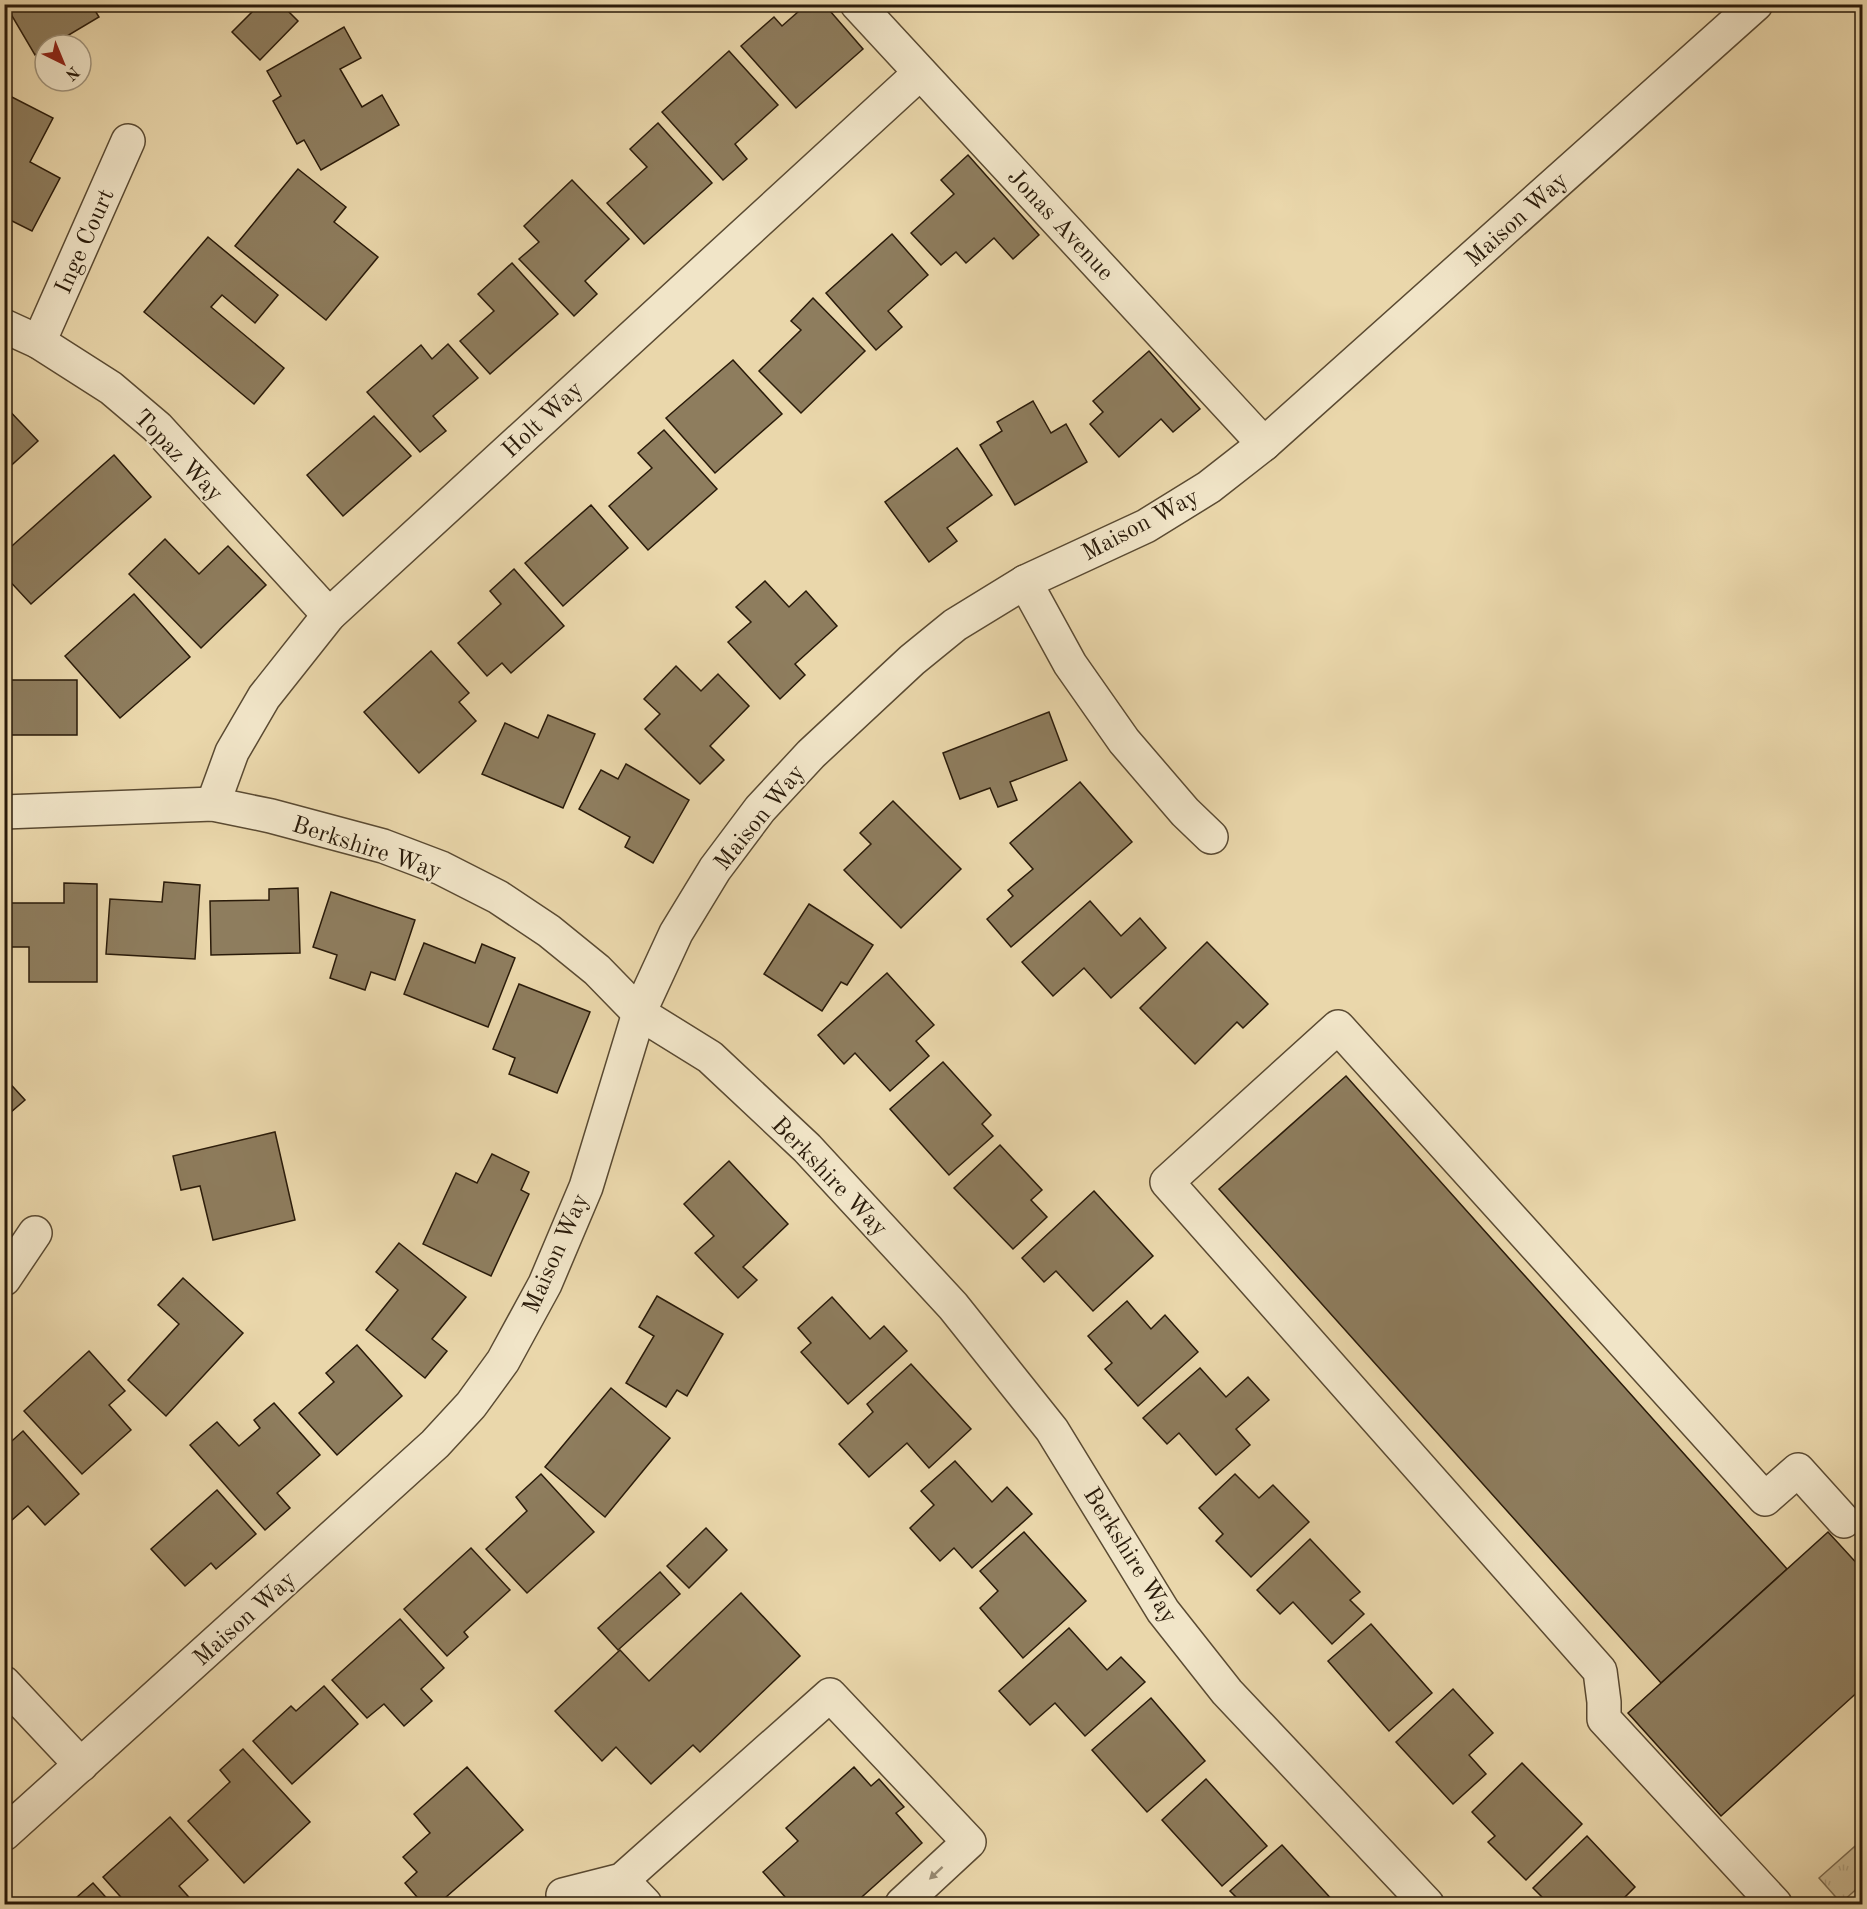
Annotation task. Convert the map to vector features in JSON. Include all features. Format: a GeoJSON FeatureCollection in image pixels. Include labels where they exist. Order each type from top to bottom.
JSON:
{"type":"FeatureCollection","features":[{"type":"Feature","properties":{"kind":"street","name":"Jonas Avenue"},"geometry":{"type":"LineString","coordinates":[[857,4],[1264,444]]}},
{"type":"Feature","properties":{"kind":"street","name":"Maison Way"},"geometry":{"type":"LineString","coordinates":[[4,1834],[435,1444],[471,1405],[503,1361],[545,1284],[586,1187],[639,1013],[676,933],[715,869],[760,809],[811,754],[912,660],[955,625],[1025,582],[1146,526],[1209,487],[1264,444],[1756,4]]}},
{"type":"Feature","properties":{"kind":"street","name":"Holt Way"},"geometry":{"type":"LineString","coordinates":[[213,804],[232,752],[264,697],[329,615],[920,73]]}},
{"type":"Feature","properties":{"kind":"street","name":"Inge Court"},"geometry":{"type":"LineString","coordinates":[[39,342],[128,141]]}},
{"type":"Feature","properties":{"kind":"street","name":"Topaz Way"},"geometry":{"type":"LineString","coordinates":[[4,326],[39,342],[111,388],[157,427],[329,615]]}},
{"type":"Feature","properties":{"kind":"street"},"geometry":{"type":"LineString","coordinates":[[1025,582],[1070,664],[1124,741],[1185,812],[1211,837]]}},
{"type":"Feature","properties":{"kind":"street","name":"Berkshire Way"},"geometry":{"type":"LineString","coordinates":[[4,812],[213,804],[271,816],[383,846],[441,868],[498,897],[549,931],[597,970],[639,1013],[710,1057],[807,1148],[953,1306],[1053,1430],[1163,1611],[1227,1692],[1427,1905]]}},
{"type":"Feature","properties":{"kind":"street"},"geometry":{"type":"LineString","coordinates":[[1775,1905],[1604,1719],[1600,1671],[1167,1182],[1338,1027],[1766,1499],[1798,1470],[1845,1521]]}},
{"type":"Feature","properties":{"kind":"street"},"geometry":{"type":"LineString","coordinates":[[4,1279],[35,1233]]}},
{"type":"Feature","properties":{"kind":"street"},"geometry":{"type":"LineString","coordinates":[[4,1683],[81,1765]]}},
{"type":"Feature","properties":{"kind":"street"},"geometry":{"type":"LineString","coordinates":[[563,1895],[622,1880],[830,1695],[969,1842],[902,1905]]}},
{"type":"Feature","properties":{"kind":"street"},"geometry":{"type":"LineString","coordinates":[[622,1880],[645,1905]]}},
{"type":"Feature","properties":{"kind":"green space"},"geometry":{"type":"Polygon","coordinates":[[[1862,1840],[1862,1884],[1841,1903],[1819,1878],[1862,1840]]]}},
{"type":"Feature","properties":{"kind":"building"},"geometry":{"type":"Polygon","coordinates":[[[5,4],[91,4],[99,17],[72,33],[33,33],[33,52],[5,4]]]}},
{"type":"Feature","properties":{"kind":"building"},"geometry":{"type":"Polygon","coordinates":[[[244,4],[295,4],[288,11],[298,21],[260,60],[232,32],[252,12],[244,4]]]}},
{"type":"Feature","properties":{"kind":"building"},"geometry":{"type":"Polygon","coordinates":[[[807,4],[824,4],[863,49],[796,108],[741,46],[774,17],[782,26],[807,4]]]}},
{"type":"Feature","properties":{"kind":"building"},"geometry":{"type":"Polygon","coordinates":[[[344,27],[361,58],[340,69],[362,107],[382,95],[399,125],[321,170],[304,140],[297,144],[273,101],[281,96],[267,71],[344,27]]]}},
{"type":"Feature","properties":{"kind":"building"},"geometry":{"type":"Polygon","coordinates":[[[729,51],[778,105],[735,144],[747,159],[723,180],[662,112],[729,51]]]}},
{"type":"Feature","properties":{"kind":"building"},"geometry":{"type":"Polygon","coordinates":[[[4,93],[53,118],[30,162],[60,178],[32,231],[4,217],[4,93]]]}},
{"type":"Feature","properties":{"kind":"building"},"geometry":{"type":"Polygon","coordinates":[[[658,123],[712,183],[644,244],[607,203],[647,167],[630,149],[658,123]]]}},
{"type":"Feature","properties":{"kind":"building"},"geometry":{"type":"Polygon","coordinates":[[[968,155],[1039,235],[1013,259],[994,238],[966,263],[956,252],[941,265],[911,233],[954,194],[941,180],[968,155]]]}},
{"type":"Feature","properties":{"kind":"building"},"geometry":{"type":"Polygon","coordinates":[[[298,169],[346,207],[334,222],[378,257],[326,320],[235,246],[298,169]]]}},
{"type":"Feature","properties":{"kind":"building"},"geometry":{"type":"Polygon","coordinates":[[[572,180],[629,239],[585,281],[597,294],[574,316],[519,259],[539,242],[524,226],[572,180]]]}},
{"type":"Feature","properties":{"kind":"building"},"geometry":{"type":"Polygon","coordinates":[[[892,234],[928,275],[888,311],[902,327],[876,350],[826,293],[892,234]]]}},
{"type":"Feature","properties":{"kind":"building"},"geometry":{"type":"Polygon","coordinates":[[[208,237],[278,295],[255,323],[222,295],[211,307],[284,368],[254,404],[144,312],[208,237]]]}},
{"type":"Feature","properties":{"kind":"building"},"geometry":{"type":"Polygon","coordinates":[[[512,263],[558,314],[490,374],[460,341],[494,311],[478,294],[512,263]]]}},
{"type":"Feature","properties":{"kind":"building"},"geometry":{"type":"Polygon","coordinates":[[[813,298],[865,351],[801,413],[759,371],[801,330],[791,321],[813,298]]]}},
{"type":"Feature","properties":{"kind":"building"},"geometry":{"type":"Polygon","coordinates":[[[448,344],[478,378],[433,416],[446,431],[420,452],[367,392],[421,345],[432,359],[448,344]]]}},
{"type":"Feature","properties":{"kind":"building"},"geometry":{"type":"Polygon","coordinates":[[[1149,351],[1200,409],[1173,432],[1161,419],[1119,457],[1090,424],[1103,412],[1093,401],[1149,351]]]}},
{"type":"Feature","properties":{"kind":"building"},"geometry":{"type":"Polygon","coordinates":[[[733,360],[782,414],[715,473],[666,418],[733,360]]]}},
{"type":"Feature","properties":{"kind":"building"},"geometry":{"type":"Polygon","coordinates":[[[1033,401],[1051,433],[1066,424],[1087,462],[1015,505],[980,445],[1002,431],[997,422],[1033,401]]]}},
{"type":"Feature","properties":{"kind":"building"},"geometry":{"type":"Polygon","coordinates":[[[4,405],[38,441],[4,472],[4,405]]]}},
{"type":"Feature","properties":{"kind":"building"},"geometry":{"type":"Polygon","coordinates":[[[374,416],[411,456],[343,516],[307,475],[374,416]]]}},
{"type":"Feature","properties":{"kind":"building"},"geometry":{"type":"Polygon","coordinates":[[[664,430],[717,489],[648,550],[609,506],[652,468],[638,453],[664,430]]]}},
{"type":"Feature","properties":{"kind":"building"},"geometry":{"type":"Polygon","coordinates":[[[957,448],[992,495],[947,528],[957,541],[929,562],[885,502],[957,448]]]}},
{"type":"Feature","properties":{"kind":"building"},"geometry":{"type":"Polygon","coordinates":[[[114,455],[151,497],[31,604],[4,575],[4,553],[114,455]]]}},
{"type":"Feature","properties":{"kind":"building"},"geometry":{"type":"Polygon","coordinates":[[[591,505],[628,548],[563,606],[525,563],[591,505]]]}},
{"type":"Feature","properties":{"kind":"building"},"geometry":{"type":"Polygon","coordinates":[[[165,539],[199,574],[228,546],[266,585],[201,648],[129,574],[165,539]]]}},
{"type":"Feature","properties":{"kind":"building"},"geometry":{"type":"Polygon","coordinates":[[[514,569],[564,626],[511,673],[502,663],[487,676],[458,643],[501,604],[490,591],[514,569]]]}},
{"type":"Feature","properties":{"kind":"building"},"geometry":{"type":"Polygon","coordinates":[[[765,581],[789,607],[806,591],[837,626],[795,664],[805,675],[780,699],[728,642],[751,622],[736,607],[765,581]]]}},
{"type":"Feature","properties":{"kind":"building"},"geometry":{"type":"Polygon","coordinates":[[[134,594],[190,657],[120,718],[65,656],[134,594]]]}},
{"type":"Feature","properties":{"kind":"building"},"geometry":{"type":"Polygon","coordinates":[[[431,651],[469,693],[459,702],[476,721],[419,773],[364,712],[431,651]]]}},
{"type":"Feature","properties":{"kind":"building"},"geometry":{"type":"Polygon","coordinates":[[[676,666],[701,691],[718,674],[749,706],[710,746],[724,760],[700,784],[645,729],[660,714],[644,699],[676,666]]]}},
{"type":"Feature","properties":{"kind":"building"},"geometry":{"type":"Polygon","coordinates":[[[4,680],[77,680],[77,735],[4,735],[4,680]]]}},
{"type":"Feature","properties":{"kind":"building"},"geometry":{"type":"Polygon","coordinates":[[[1049,712],[1067,760],[1010,782],[1017,800],[998,807],[990,788],[960,799],[943,753],[1049,712]]]}},
{"type":"Feature","properties":{"kind":"building"},"geometry":{"type":"Polygon","coordinates":[[[548,715],[595,734],[563,808],[482,774],[505,723],[538,738],[548,715]]]}},
{"type":"Feature","properties":{"kind":"building"},"geometry":{"type":"Polygon","coordinates":[[[626,764],[689,800],[653,863],[625,847],[630,837],[579,809],[601,770],[618,779],[626,764]]]}},
{"type":"Feature","properties":{"kind":"building"},"geometry":{"type":"Polygon","coordinates":[[[1080,782],[1132,842],[1011,947],[987,919],[1013,896],[1008,890],[1033,869],[1010,843],[1080,782]]]}},
{"type":"Feature","properties":{"kind":"building"},"geometry":{"type":"Polygon","coordinates":[[[893,801],[961,869],[901,928],[844,870],[871,844],[860,833],[893,801]]]}},
{"type":"Feature","properties":{"kind":"building"},"geometry":{"type":"Polygon","coordinates":[[[164,882],[200,885],[195,959],[106,954],[110,899],[162,902],[164,882]]]}},
{"type":"Feature","properties":{"kind":"building"},"geometry":{"type":"Polygon","coordinates":[[[64,883],[97,884],[97,982],[29,982],[29,947],[7,947],[7,903],[64,903],[64,883]]]}},
{"type":"Feature","properties":{"kind":"building"},"geometry":{"type":"Polygon","coordinates":[[[298,888],[300,953],[211,955],[210,901],[269,900],[269,889],[298,888]]]}},
{"type":"Feature","properties":{"kind":"building"},"geometry":{"type":"Polygon","coordinates":[[[331,892],[415,920],[395,980],[371,972],[365,990],[330,978],[337,955],[313,947],[331,892]]]}},
{"type":"Feature","properties":{"kind":"building"},"geometry":{"type":"Polygon","coordinates":[[[1090,901],[1121,936],[1140,918],[1166,948],[1111,998],[1084,968],[1053,996],[1022,962],[1090,901]]]}},
{"type":"Feature","properties":{"kind":"building"},"geometry":{"type":"Polygon","coordinates":[[[809,904],[873,945],[847,985],[841,982],[822,1011],[764,974],[809,904]]]}},
{"type":"Feature","properties":{"kind":"building"},"geometry":{"type":"Polygon","coordinates":[[[1207,942],[1268,1004],[1243,1028],[1237,1022],[1195,1064],[1140,1008],[1207,942]]]}},
{"type":"Feature","properties":{"kind":"building"},"geometry":{"type":"Polygon","coordinates":[[[424,943],[475,963],[482,944],[515,958],[488,1027],[404,994],[424,943]]]}},
{"type":"Feature","properties":{"kind":"building"},"geometry":{"type":"Polygon","coordinates":[[[887,973],[934,1025],[916,1041],[929,1056],[890,1091],[855,1053],[844,1064],[818,1035],[887,973]]]}},
{"type":"Feature","properties":{"kind":"building"},"geometry":{"type":"Polygon","coordinates":[[[519,984],[590,1012],[557,1093],[509,1074],[515,1058],[493,1049],[519,984]]]}},
{"type":"Feature","properties":{"kind":"building"},"geometry":{"type":"Polygon","coordinates":[[[943,1062],[991,1115],[982,1124],[993,1136],[949,1175],[890,1109],[943,1062]]]}},
{"type":"Feature","properties":{"kind":"building"},"geometry":{"type":"Polygon","coordinates":[[[1346,1076],[1787,1569],[1661,1683],[1219,1189],[1346,1076]]]}},
{"type":"Feature","properties":{"kind":"building"},"geometry":{"type":"Polygon","coordinates":[[[4,1077],[25,1100],[4,1118],[4,1077]]]}},
{"type":"Feature","properties":{"kind":"building"},"geometry":{"type":"Polygon","coordinates":[[[275,1132],[295,1220],[213,1240],[200,1186],[181,1190],[173,1156],[275,1132]]]}},
{"type":"Feature","properties":{"kind":"building"},"geometry":{"type":"Polygon","coordinates":[[[1000,1145],[1042,1190],[1031,1200],[1047,1217],[1013,1249],[954,1188],[1000,1145]]]}},
{"type":"Feature","properties":{"kind":"building"},"geometry":{"type":"Polygon","coordinates":[[[492,1154],[529,1172],[521,1190],[529,1194],[491,1276],[423,1244],[456,1173],[477,1183],[492,1154]]]}},
{"type":"Feature","properties":{"kind":"building"},"geometry":{"type":"Polygon","coordinates":[[[729,1161],[788,1224],[743,1267],[757,1280],[738,1298],[695,1253],[714,1236],[684,1204],[729,1161]]]}},
{"type":"Feature","properties":{"kind":"building"},"geometry":{"type":"Polygon","coordinates":[[[1094,1191],[1153,1256],[1093,1311],[1056,1271],[1044,1282],[1022,1258],[1094,1191]]]}},
{"type":"Feature","properties":{"kind":"building"},"geometry":{"type":"Polygon","coordinates":[[[399,1243],[466,1297],[432,1339],[447,1351],[425,1378],[366,1330],[398,1290],[376,1272],[399,1243]]]}},
{"type":"Feature","properties":{"kind":"building"},"geometry":{"type":"Polygon","coordinates":[[[183,1278],[243,1333],[166,1416],[128,1380],[179,1324],[158,1305],[183,1278]]]}},
{"type":"Feature","properties":{"kind":"building"},"geometry":{"type":"Polygon","coordinates":[[[657,1296],[723,1334],[687,1396],[677,1390],[666,1407],[626,1383],[654,1336],[639,1327],[657,1296]]]}},
{"type":"Feature","properties":{"kind":"building"},"geometry":{"type":"Polygon","coordinates":[[[832,1297],[870,1339],[884,1326],[907,1351],[848,1404],[801,1352],[811,1343],[798,1328],[832,1297]]]}},
{"type":"Feature","properties":{"kind":"building"},"geometry":{"type":"Polygon","coordinates":[[[1127,1301],[1151,1329],[1165,1315],[1198,1352],[1138,1406],[1105,1369],[1112,1363],[1088,1336],[1127,1301]]]}},
{"type":"Feature","properties":{"kind":"building"},"geometry":{"type":"Polygon","coordinates":[[[357,1345],[402,1396],[337,1455],[299,1413],[334,1382],[326,1373],[357,1345]]]}},
{"type":"Feature","properties":{"kind":"building"},"geometry":{"type":"Polygon","coordinates":[[[89,1351],[125,1391],[109,1405],[131,1430],[82,1474],[24,1411],[89,1351]]]}},
{"type":"Feature","properties":{"kind":"building"},"geometry":{"type":"Polygon","coordinates":[[[911,1364],[971,1429],[929,1468],[907,1443],[869,1477],[839,1444],[873,1412],[867,1404],[911,1364]]]}},
{"type":"Feature","properties":{"kind":"building"},"geometry":{"type":"Polygon","coordinates":[[[1200,1368],[1226,1397],[1248,1377],[1269,1400],[1236,1429],[1250,1445],[1216,1475],[1179,1433],[1167,1444],[1143,1418],[1200,1368]]]}},
{"type":"Feature","properties":{"kind":"building"},"geometry":{"type":"Polygon","coordinates":[[[611,1388],[670,1438],[605,1517],[545,1467],[611,1388]]]}},
{"type":"Feature","properties":{"kind":"building"},"geometry":{"type":"Polygon","coordinates":[[[274,1403],[320,1455],[277,1493],[290,1508],[265,1530],[190,1445],[217,1422],[239,1446],[260,1428],[254,1420],[274,1403]]]}},
{"type":"Feature","properties":{"kind":"building"},"geometry":{"type":"Polygon","coordinates":[[[23,1431],[79,1494],[45,1525],[28,1506],[4,1527],[4,1448],[23,1431]]]}},
{"type":"Feature","properties":{"kind":"building"},"geometry":{"type":"Polygon","coordinates":[[[955,1461],[992,1502],[1007,1487],[1032,1514],[972,1568],[954,1548],[940,1561],[910,1528],[934,1505],[921,1491],[955,1461]]]}},
{"type":"Feature","properties":{"kind":"building"},"geometry":{"type":"Polygon","coordinates":[[[541,1474],[594,1532],[527,1593],[486,1549],[527,1511],[516,1497],[541,1474]]]}},
{"type":"Feature","properties":{"kind":"building"},"geometry":{"type":"Polygon","coordinates":[[[1235,1474],[1259,1498],[1273,1485],[1309,1522],[1251,1577],[1216,1541],[1223,1534],[1199,1508],[1235,1474]]]}},
{"type":"Feature","properties":{"kind":"building"},"geometry":{"type":"Polygon","coordinates":[[[217,1490],[256,1534],[216,1569],[211,1563],[185,1586],[151,1549],[217,1490]]]}},
{"type":"Feature","properties":{"kind":"building"},"geometry":{"type":"Polygon","coordinates":[[[706,1528],[727,1550],[689,1588],[667,1566],[706,1528]]]}},
{"type":"Feature","properties":{"kind":"building"},"geometry":{"type":"Polygon","coordinates":[[[1024,1532],[1086,1601],[1023,1658],[980,1608],[998,1591],[980,1571],[1024,1532]]]}},
{"type":"Feature","properties":{"kind":"building"},"geometry":{"type":"Polygon","coordinates":[[[1828,1532],[1862,1569],[1862,1688],[1721,1816],[1628,1713],[1828,1532]]]}},
{"type":"Feature","properties":{"kind":"building"},"geometry":{"type":"Polygon","coordinates":[[[1310,1539],[1360,1592],[1350,1600],[1364,1614],[1332,1644],[1293,1602],[1280,1614],[1257,1590],[1310,1539]]]}},
{"type":"Feature","properties":{"kind":"building"},"geometry":{"type":"Polygon","coordinates":[[[471,1548],[510,1590],[464,1632],[468,1637],[447,1656],[404,1609],[471,1548]]]}},
{"type":"Feature","properties":{"kind":"building"},"geometry":{"type":"Polygon","coordinates":[[[660,1572],[680,1594],[618,1650],[598,1628],[660,1572]]]}},
{"type":"Feature","properties":{"kind":"building"},"geometry":{"type":"Polygon","coordinates":[[[741,1593],[800,1656],[700,1752],[693,1745],[651,1784],[616,1747],[602,1761],[555,1711],[620,1650],[649,1681],[741,1593]]]}},
{"type":"Feature","properties":{"kind":"building"},"geometry":{"type":"Polygon","coordinates":[[[400,1619],[444,1668],[421,1689],[432,1701],[404,1726],[384,1704],[367,1718],[332,1680],[400,1619]]]}},
{"type":"Feature","properties":{"kind":"building"},"geometry":{"type":"Polygon","coordinates":[[[1371,1624],[1432,1693],[1389,1731],[1328,1661],[1371,1624]]]}},
{"type":"Feature","properties":{"kind":"building"},"geometry":{"type":"Polygon","coordinates":[[[1069,1628],[1107,1670],[1121,1657],[1145,1682],[1085,1736],[1055,1703],[1030,1725],[999,1691],[1069,1628]]]}},
{"type":"Feature","properties":{"kind":"building"},"geometry":{"type":"Polygon","coordinates":[[[324,1686],[358,1724],[292,1784],[253,1741],[291,1706],[296,1711],[324,1686]]]}},
{"type":"Feature","properties":{"kind":"building"},"geometry":{"type":"Polygon","coordinates":[[[1453,1689],[1493,1733],[1469,1755],[1486,1774],[1453,1804],[1396,1742],[1453,1689]]]}},
{"type":"Feature","properties":{"kind":"building"},"geometry":{"type":"Polygon","coordinates":[[[1151,1698],[1205,1761],[1147,1812],[1092,1750],[1151,1698]]]}},
{"type":"Feature","properties":{"kind":"building"},"geometry":{"type":"Polygon","coordinates":[[[243,1749],[310,1822],[244,1883],[188,1821],[230,1782],[220,1770],[243,1749]]]}},
{"type":"Feature","properties":{"kind":"building"},"geometry":{"type":"Polygon","coordinates":[[[1522,1763],[1582,1824],[1526,1880],[1488,1842],[1495,1836],[1472,1812],[1522,1763]]]}},
{"type":"Feature","properties":{"kind":"building"},"geometry":{"type":"Polygon","coordinates":[[[467,1767],[523,1830],[438,1904],[423,1904],[405,1883],[417,1872],[403,1857],[430,1833],[414,1814],[467,1767]]]}},
{"type":"Feature","properties":{"kind":"building"},"geometry":{"type":"Polygon","coordinates":[[[854,1767],[871,1786],[879,1779],[904,1807],[896,1813],[922,1843],[854,1904],[779,1904],[786,1898],[763,1872],[798,1841],[786,1828],[854,1767]]]}},
{"type":"Feature","properties":{"kind":"building"},"geometry":{"type":"Polygon","coordinates":[[[1206,1779],[1267,1846],[1222,1886],[1162,1820],[1206,1779]]]}},
{"type":"Feature","properties":{"kind":"building"},"geometry":{"type":"Polygon","coordinates":[[[170,1817],[208,1860],[179,1886],[195,1904],[127,1904],[103,1877],[170,1817]]]}},
{"type":"Feature","properties":{"kind":"building"},"geometry":{"type":"Polygon","coordinates":[[[1587,1836],[1635,1887],[1624,1898],[1630,1904],[1570,1904],[1566,1900],[1562,1904],[1549,1904],[1533,1888],[1587,1836]]]}},
{"type":"Feature","properties":{"kind":"building"},"geometry":{"type":"Polygon","coordinates":[[[1282,1845],[1336,1904],[1243,1904],[1230,1891],[1282,1845]]]}},
{"type":"Feature","properties":{"kind":"building"},"geometry":{"type":"Polygon","coordinates":[[[93,1883],[112,1904],[69,1904],[93,1883]]]}}]}
